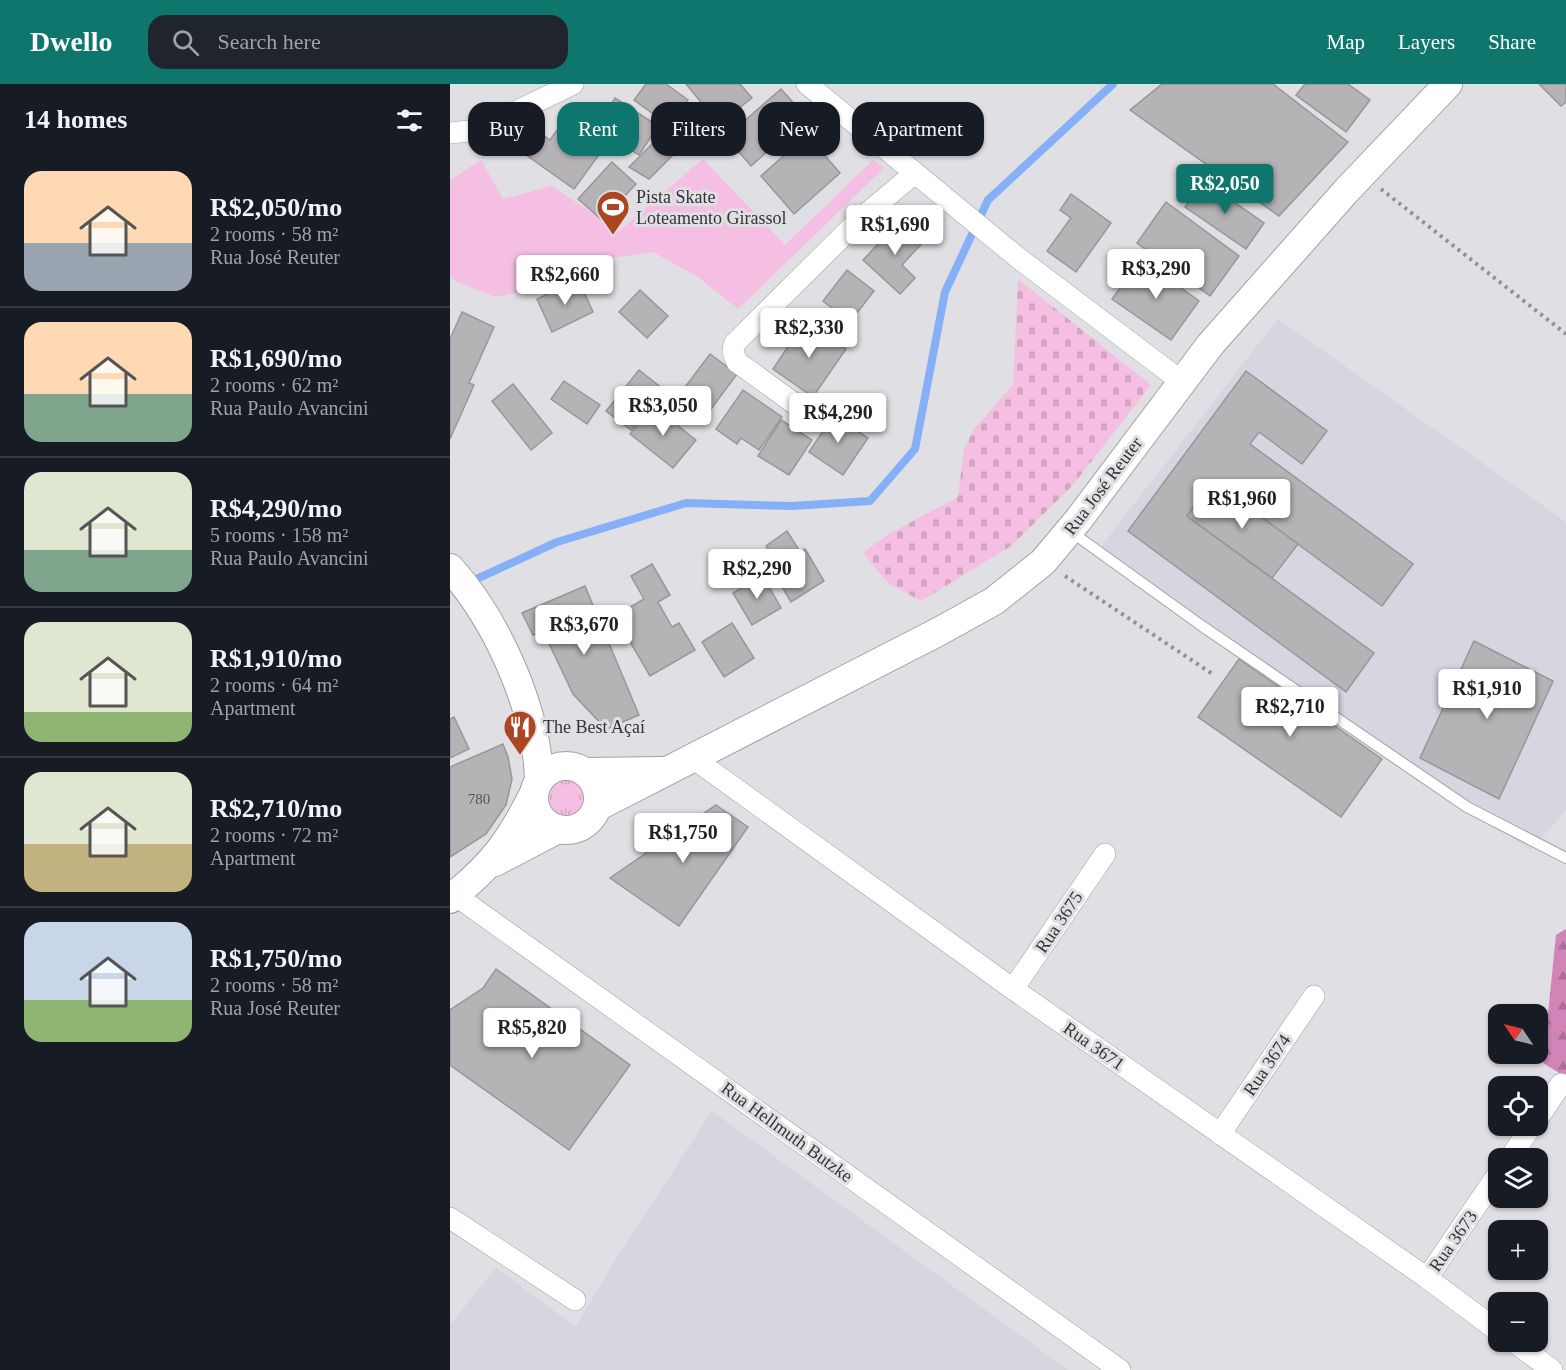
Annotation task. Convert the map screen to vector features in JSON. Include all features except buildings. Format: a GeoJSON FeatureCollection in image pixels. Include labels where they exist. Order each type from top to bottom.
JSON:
{"type":"FeatureCollection","features":[{"type":"Feature","properties":{"kind":"main road","name":"Rua José Reuter"},"geometry":{"type":"LineString","coordinates":[[597,807],[994,602],[1043,562],[1070,531],[1181,381],[1243,305],[1362,174],[1448,84]]}},
{"type":"Feature","properties":{"kind":"main road"},"geometry":{"type":"LineString","coordinates":[[451,568],[485,613],[529,710],[537,746],[535,807],[540,817],[548,825],[558,829]]}},
{"type":"Feature","properties":{"kind":"main road"},"geometry":{"type":"LineString","coordinates":[[490,864],[558,829],[580,827],[591,819],[597,807],[598,794],[594,781],[579,769],[529,710]]}},
{"type":"Feature","properties":{"kind":"main road"},"geometry":{"type":"LineString","coordinates":[[452,897],[490,864],[514,833],[537,787],[548,772],[560,766],[579,769]]}},
{"type":"Feature","properties":{"kind":"main road","name":"Rua José Reuter"},"geometry":{"type":"LineString","coordinates":[[579,769],[665,771]]}},
{"type":"Feature","properties":{"kind":"street"},"geometry":{"type":"LineString","coordinates":[[450,133],[478,130],[573,84]]}},
{"type":"Feature","properties":{"kind":"street"},"geometry":{"type":"LineString","coordinates":[[807,84],[950,203],[1181,381]]}},
{"type":"Feature","properties":{"kind":"street"},"geometry":{"type":"LineString","coordinates":[[813,417],[737,362],[733,352],[734,344],[859,220],[915,173]]}},
{"type":"Feature","properties":{"kind":"street","name":"Rua 3671"},"geometry":{"type":"LineString","coordinates":[[693,758],[1013,989],[1488,1323]]}},
{"type":"Feature","properties":{"kind":"street","name":"Rua 3675"},"geometry":{"type":"LineString","coordinates":[[1013,989],[1105,854]]}},
{"type":"Feature","properties":{"kind":"street","name":"Rua Hellmuth Butzke"},"geometry":{"type":"LineString","coordinates":[[452,897],[1120,1370]]}},
{"type":"Feature","properties":{"kind":"street","name":"Rua 3674"},"geometry":{"type":"LineString","coordinates":[[1220,1134],[1314,996]]}},
{"type":"Feature","properties":{"kind":"street"},"geometry":{"type":"LineString","coordinates":[[1548,1103],[1561,1084]]}},
{"type":"Feature","properties":{"kind":"street","name":"Rua 3673"},"geometry":{"type":"LineString","coordinates":[[1427,1278],[1488,1189]]}},
{"type":"Feature","properties":{"kind":"street"},"geometry":{"type":"LineString","coordinates":[[450,1218],[575,1300]]}},
{"type":"Feature","properties":{"kind":"street"},"geometry":{"type":"LineString","coordinates":[[1528,1352],[1552,1370]]}},
{"type":"Feature","properties":{"kind":"lane"},"geometry":{"type":"LineString","coordinates":[[1070,531],[1202,626],[1467,807],[1566,858]]}},
{"type":"Feature","properties":{"kind":"path"},"geometry":{"type":"LineString","coordinates":[[1362,174],[1566,334]]}},
{"type":"Feature","properties":{"kind":"path"},"geometry":{"type":"LineString","coordinates":[[1043,562],[1214,675]]}},
{"type":"Feature","properties":{"kind":"shaded area"},"geometry":{"type":"Polygon","coordinates":[[[1278,319],[1566,522],[1566,810],[1531,850],[1099,549],[1278,319]]]}},
{"type":"Feature","properties":{"kind":"shaded area"},"geometry":{"type":"Polygon","coordinates":[[[712,1111],[1068,1370],[450,1370],[450,1325],[496,1268],[576,1327],[606,1275],[712,1111]]]}},
{"type":"Feature","properties":{"kind":"green space","name":"Pista Skate Loteamento Girassol"},"geometry":{"type":"Polygon","coordinates":[[[703,159],[785,245],[873,160],[884,168],[738,309],[698,277],[653,252],[585,262],[535,290],[495,297],[455,281],[450,275],[450,180],[481,160],[503,199],[552,186],[619,231],[703,159]]]}},
{"type":"Feature","properties":{"kind":"green space"},"geometry":{"type":"Polygon","coordinates":[[[1018,279],[1151,385],[1072,486],[1011,546],[921,601],[888,583],[863,553],[887,535],[958,497],[964,449],[974,429],[1013,385],[1018,279]]]}},
{"type":"Feature","properties":{"kind":"green space"},"geometry":{"type":"Polygon","coordinates":[[[566,780],[579,785],[584,798],[579,811],[566,816],[553,811],[548,798],[553,785],[566,780]]]}},
{"type":"Feature","properties":{"kind":"green space"},"geometry":{"type":"Polygon","coordinates":[[[1566,929],[1566,1077],[1545,1064],[1548,1064],[1548,1014],[1556,935],[1566,929]]]}},
{"type":"Feature","properties":{"kind":"waterway"},"geometry":{"type":"LineString","coordinates":[[470,582],[557,542],[686,503],[792,506],[870,501],[915,449],[945,292],[988,200],[1113,84]]}},
{"type":"Feature","properties":{"kind":"place","name":"Pista Skate Loteamento Girassol"},"geometry":{"type":"Point","coordinates":[613,236]}},
{"type":"Feature","properties":{"kind":"place","name":"The Best Açaí"},"geometry":{"type":"Point","coordinates":[520,756]}}]}
